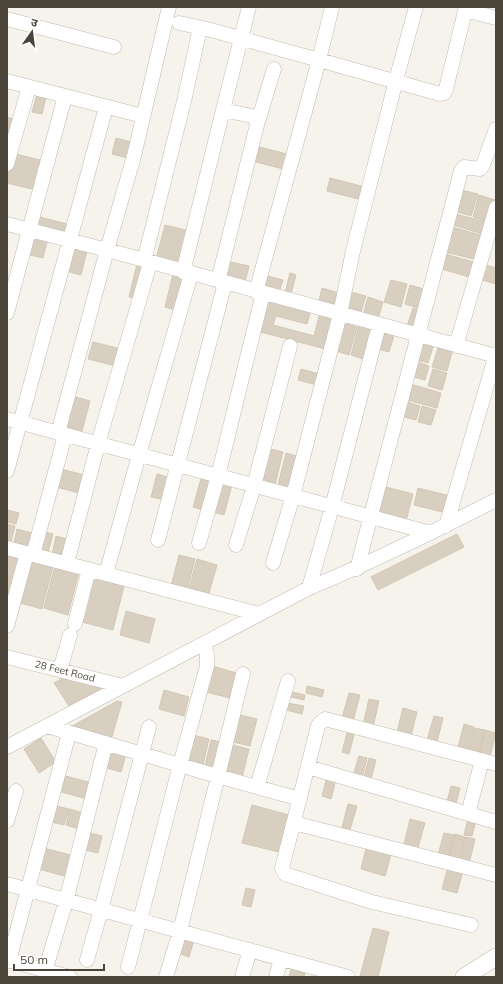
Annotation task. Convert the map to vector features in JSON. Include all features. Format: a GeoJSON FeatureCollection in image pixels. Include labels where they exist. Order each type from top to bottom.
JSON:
{"type":"FeatureCollection","features":[{"type":"Feature","properties":{"kind":"street"},"geometry":{"type":"LineString","coordinates":[[7,626],[30,554],[62,434],[107,250],[134,156],[169,7]]}},
{"type":"Feature","properties":{"kind":"street"},"geometry":{"type":"LineString","coordinates":[[106,574],[187,273],[223,110],[249,7]]}},
{"type":"Feature","properties":{"kind":"street"},"geometry":{"type":"LineString","coordinates":[[199,542],[218,476],[260,292],[332,7]]}},
{"type":"Feature","properties":{"kind":"street"},"geometry":{"type":"LineString","coordinates":[[273,563],[293,496],[340,314],[396,80],[416,7]]}},
{"type":"Feature","properties":{"kind":"street"},"geometry":{"type":"LineString","coordinates":[[179,23],[396,80],[440,94],[444,93],[446,89],[466,8],[496,18]]}},
{"type":"Feature","properties":{"kind":"street"},"geometry":{"type":"LineString","coordinates":[[7,19],[114,47]]}},
{"type":"Feature","properties":{"kind":"street"},"geometry":{"type":"LineString","coordinates":[[67,563],[147,262],[200,28]]}},
{"type":"Feature","properties":{"kind":"street"},"geometry":{"type":"LineString","coordinates":[[158,540],[178,465],[257,125],[274,69]]}},
{"type":"Feature","properties":{"kind":"street"},"geometry":{"type":"LineString","coordinates":[[7,80],[143,116]]}},
{"type":"Feature","properties":{"kind":"street"},"geometry":{"type":"LineString","coordinates":[[7,164],[29,87]]}},
{"type":"Feature","properties":{"kind":"street"},"geometry":{"type":"LineString","coordinates":[[7,313],[65,96]]}},
{"type":"Feature","properties":{"kind":"street"},"geometry":{"type":"LineString","coordinates":[[7,471],[14,421],[70,241],[106,107]]}},
{"type":"Feature","properties":{"kind":"street"},"geometry":{"type":"LineString","coordinates":[[223,110],[252,116],[256,120],[257,125]]}},
{"type":"Feature","properties":{"kind":"street"},"geometry":{"type":"LineString","coordinates":[[357,568],[461,172],[464,167],[480,169],[495,134]]}},
{"type":"Feature","properties":{"kind":"street"},"geometry":{"type":"LineString","coordinates":[[456,346],[496,208]]}},
{"type":"Feature","properties":{"kind":"street"},"geometry":{"type":"LineString","coordinates":[[7,224],[496,356],[446,526]]}},
{"type":"Feature","properties":{"kind":"street"},"geometry":{"type":"LineString","coordinates":[[310,588],[379,325]]}},
{"type":"Feature","properties":{"kind":"street"},"geometry":{"type":"LineString","coordinates":[[236,545],[254,486],[290,346]]}},
{"type":"Feature","properties":{"kind":"street"},"geometry":{"type":"LineString","coordinates":[[14,421],[431,533]]}},
{"type":"Feature","properties":{"kind":"street"},"geometry":{"type":"LineString","coordinates":[[8,746],[310,588],[357,568],[446,526],[496,500]]}},
{"type":"Feature","properties":{"kind":"street"},"geometry":{"type":"LineString","coordinates":[[7,548],[259,614]]}},
{"type":"Feature","properties":{"kind":"street"},"geometry":{"type":"LineString","coordinates":[[60,670],[89,569]]}},
{"type":"Feature","properties":{"kind":"street"},"geometry":{"type":"LineString","coordinates":[[128,967],[207,666],[207,655],[204,643]]}},
{"type":"Feature","properties":{"kind":"street","name":"28 Feet Road"},"geometry":{"type":"LineString","coordinates":[[7,656],[123,686]]}},
{"type":"Feature","properties":{"kind":"street"},"geometry":{"type":"LineString","coordinates":[[166,977],[180,931],[243,674]]}},
{"type":"Feature","properties":{"kind":"street"},"geometry":{"type":"LineString","coordinates":[[257,787],[288,681]]}},
{"type":"Feature","properties":{"kind":"street"},"geometry":{"type":"LineString","coordinates":[[471,925],[372,902],[285,874],[282,868],[318,726],[320,722],[325,719],[496,764]]}},
{"type":"Feature","properties":{"kind":"street"},"geometry":{"type":"LineString","coordinates":[[47,726],[300,799]]}},
{"type":"Feature","properties":{"kind":"street"},"geometry":{"type":"LineString","coordinates":[[87,960],[102,910],[149,727]]}},
{"type":"Feature","properties":{"kind":"street"},"geometry":{"type":"LineString","coordinates":[[69,732],[8,960],[70,977]]}},
{"type":"Feature","properties":{"kind":"street"},"geometry":{"type":"LineString","coordinates":[[45,971],[66,901],[106,743]]}},
{"type":"Feature","properties":{"kind":"street"},"geometry":{"type":"LineString","coordinates":[[468,814],[482,760]]}},
{"type":"Feature","properties":{"kind":"street"},"geometry":{"type":"LineString","coordinates":[[308,767],[496,822]]}},
{"type":"Feature","properties":{"kind":"street"},"geometry":{"type":"LineString","coordinates":[[7,821],[16,791]]}},
{"type":"Feature","properties":{"kind":"street"},"geometry":{"type":"LineString","coordinates":[[294,823],[496,875]]}},
{"type":"Feature","properties":{"kind":"street"},"geometry":{"type":"LineString","coordinates":[[7,884],[281,959],[310,972],[348,977]]}},
{"type":"Feature","properties":{"kind":"street"},"geometry":{"type":"LineString","coordinates":[[242,977],[250,950]]}},
{"type":"Feature","properties":{"kind":"street"},"geometry":{"type":"LineString","coordinates":[[464,977],[496,957]]}},
{"type":"Feature","properties":{"kind":"street"},"geometry":{"type":"LineString","coordinates":[[276,977],[281,959]]}},
{"type":"Feature","properties":{"kind":"building"},"geometry":{"type":"Polygon","coordinates":[[[37,94],[46,97],[42,114],[32,112],[37,94]]]}},
{"type":"Feature","properties":{"kind":"building"},"geometry":{"type":"Polygon","coordinates":[[[7,117],[17,120],[13,137],[7,136],[7,117]]]}},
{"type":"Feature","properties":{"kind":"building"},"geometry":{"type":"Polygon","coordinates":[[[116,138],[135,143],[131,159],[112,154],[116,138]]]}},
{"type":"Feature","properties":{"kind":"building"},"geometry":{"type":"Polygon","coordinates":[[[256,146],[291,155],[287,170],[252,161],[256,146]]]}},
{"type":"Feature","properties":{"kind":"building"},"geometry":{"type":"Polygon","coordinates":[[[12,153],[44,161],[36,190],[7,183],[7,173],[12,153]]]}},
{"type":"Feature","properties":{"kind":"building"},"geometry":{"type":"Polygon","coordinates":[[[330,178],[365,187],[362,200],[327,191],[330,178]]]}},
{"type":"Feature","properties":{"kind":"building"},"geometry":{"type":"Polygon","coordinates":[[[461,190],[478,194],[471,216],[455,211],[461,190]]]}},
{"type":"Feature","properties":{"kind":"building"},"geometry":{"type":"Polygon","coordinates":[[[479,195],[495,200],[489,222],[473,217],[479,195]]]}},
{"type":"Feature","properties":{"kind":"building"},"geometry":{"type":"Polygon","coordinates":[[[456,214],[489,223],[486,235],[453,225],[456,214]]]}},
{"type":"Feature","properties":{"kind":"building"},"geometry":{"type":"Polygon","coordinates":[[[36,216],[71,225],[69,235],[33,226],[36,216]]]}},
{"type":"Feature","properties":{"kind":"building"},"geometry":{"type":"Polygon","coordinates":[[[165,225],[190,231],[181,265],[156,259],[165,225]]]}},
{"type":"Feature","properties":{"kind":"building"},"geometry":{"type":"Polygon","coordinates":[[[452,227],[484,236],[478,260],[445,252],[452,227]]]}},
{"type":"Feature","properties":{"kind":"building"},"geometry":{"type":"Polygon","coordinates":[[[31,234],[48,238],[43,258],[26,254],[31,234]]]}},
{"type":"Feature","properties":{"kind":"building"},"geometry":{"type":"Polygon","coordinates":[[[72,247],[87,251],[81,275],[66,271],[72,247]]]}},
{"type":"Feature","properties":{"kind":"building"},"geometry":{"type":"Polygon","coordinates":[[[442,253],[477,263],[473,278],[438,268],[442,253]]]}},
{"type":"Feature","properties":{"kind":"building"},"geometry":{"type":"Polygon","coordinates":[[[138,260],[149,263],[139,300],[129,297],[138,260]]]}},
{"type":"Feature","properties":{"kind":"building"},"geometry":{"type":"Polygon","coordinates":[[[226,261],[249,266],[245,282],[222,276],[226,261]]]}},
{"type":"Feature","properties":{"kind":"building"},"geometry":{"type":"Polygon","coordinates":[[[486,265],[496,268],[496,284],[482,280],[486,265]]]}},
{"type":"Feature","properties":{"kind":"building"},"geometry":{"type":"Polygon","coordinates":[[[290,273],[296,275],[291,294],[285,293],[290,273]]]}},
{"type":"Feature","properties":{"kind":"building"},"geometry":{"type":"Polygon","coordinates":[[[173,274],[184,276],[175,310],[165,307],[173,274]]]}},
{"type":"Feature","properties":{"kind":"building"},"geometry":{"type":"Polygon","coordinates":[[[264,275],[283,280],[279,292],[261,287],[264,275]]]}},
{"type":"Feature","properties":{"kind":"building"},"geometry":{"type":"Polygon","coordinates":[[[391,280],[407,284],[401,307],[384,302],[391,280]]]}},
{"type":"Feature","properties":{"kind":"building"},"geometry":{"type":"Polygon","coordinates":[[[410,285],[427,290],[422,309],[405,304],[410,285]]]}},
{"type":"Feature","properties":{"kind":"building"},"geometry":{"type":"Polygon","coordinates":[[[322,288],[339,293],[336,306],[319,301],[322,288]]]}},
{"type":"Feature","properties":{"kind":"building"},"geometry":{"type":"Polygon","coordinates":[[[351,292],[366,296],[361,312],[346,308],[351,292]]]}},
{"type":"Feature","properties":{"kind":"building"},"geometry":{"type":"Polygon","coordinates":[[[368,297],[383,302],[378,319],[363,315],[368,297]]]}},
{"type":"Feature","properties":{"kind":"building"},"geometry":{"type":"Polygon","coordinates":[[[265,298],[311,310],[307,324],[276,316],[273,325],[314,336],[320,313],[337,317],[329,350],[257,331],[265,298]]]}},
{"type":"Feature","properties":{"kind":"building"},"geometry":{"type":"Polygon","coordinates":[[[413,308],[423,311],[418,329],[407,326],[413,308]]]}},
{"type":"Feature","properties":{"kind":"building"},"geometry":{"type":"Polygon","coordinates":[[[341,322],[357,327],[349,355],[333,350],[341,322]]]}},
{"type":"Feature","properties":{"kind":"building"},"geometry":{"type":"Polygon","coordinates":[[[359,325],[374,329],[366,360],[351,355],[359,325]]]}},
{"type":"Feature","properties":{"kind":"building"},"geometry":{"type":"Polygon","coordinates":[[[380,328],[395,332],[389,352],[374,348],[380,328]]]}},
{"type":"Feature","properties":{"kind":"building"},"geometry":{"type":"Polygon","coordinates":[[[93,342],[121,349],[116,366],[88,359],[93,342]]]}},
{"type":"Feature","properties":{"kind":"building"},"geometry":{"type":"Polygon","coordinates":[[[417,343],[433,347],[428,363],[413,359],[417,343]]]}},
{"type":"Feature","properties":{"kind":"building"},"geometry":{"type":"Polygon","coordinates":[[[438,348],[452,352],[447,371],[432,367],[438,348]]]}},
{"type":"Feature","properties":{"kind":"building"},"geometry":{"type":"Polygon","coordinates":[[[414,361],[429,366],[425,380],[410,376],[414,361]]]}},
{"type":"Feature","properties":{"kind":"building"},"geometry":{"type":"Polygon","coordinates":[[[301,369],[323,375],[321,386],[298,380],[301,369]]]}},
{"type":"Feature","properties":{"kind":"building"},"geometry":{"type":"Polygon","coordinates":[[[433,369],[447,373],[442,390],[428,386],[433,369]]]}},
{"type":"Feature","properties":{"kind":"building"},"geometry":{"type":"Polygon","coordinates":[[[407,383],[441,393],[437,408],[403,399],[407,383]]]}},
{"type":"Feature","properties":{"kind":"building"},"geometry":{"type":"Polygon","coordinates":[[[72,396],[90,401],[82,431],[65,426],[72,396]]]}},
{"type":"Feature","properties":{"kind":"building"},"geometry":{"type":"Polygon","coordinates":[[[404,401],[420,406],[416,420],[400,416],[404,401]]]}},
{"type":"Feature","properties":{"kind":"building"},"geometry":{"type":"Polygon","coordinates":[[[422,406],[436,410],[431,425],[418,422],[422,406]]]}},
{"type":"Feature","properties":{"kind":"building"},"geometry":{"type":"Polygon","coordinates":[[[266,448],[283,452],[275,485],[258,480],[266,448]]]}},
{"type":"Feature","properties":{"kind":"building"},"geometry":{"type":"Polygon","coordinates":[[[286,453],[301,457],[293,489],[278,485],[286,453]]]}},
{"type":"Feature","properties":{"kind":"building"},"geometry":{"type":"Polygon","coordinates":[[[57,468],[88,476],[83,494],[52,486],[57,468]]]}},
{"type":"Feature","properties":{"kind":"building"},"geometry":{"type":"Polygon","coordinates":[[[157,474],[171,478],[165,500],[151,497],[157,474]]]}},
{"type":"Feature","properties":{"kind":"building"},"geometry":{"type":"Polygon","coordinates":[[[202,475],[215,479],[206,511],[193,507],[202,475]]]}},
{"type":"Feature","properties":{"kind":"building"},"geometry":{"type":"Polygon","coordinates":[[[217,481],[232,485],[224,515],[209,511],[217,481]]]}},
{"type":"Feature","properties":{"kind":"building"},"geometry":{"type":"Polygon","coordinates":[[[382,486],[413,494],[406,521],[375,514],[382,486]]]}},
{"type":"Feature","properties":{"kind":"building"},"geometry":{"type":"Polygon","coordinates":[[[418,488],[450,496],[446,513],[414,505],[418,488]]]}},
{"type":"Feature","properties":{"kind":"building"},"geometry":{"type":"Polygon","coordinates":[[[7,510],[19,513],[16,524],[7,522],[7,510]]]}},
{"type":"Feature","properties":{"kind":"building"},"geometry":{"type":"Polygon","coordinates":[[[7,524],[15,526],[11,542],[7,541],[7,524]]]}},
{"type":"Feature","properties":{"kind":"building"},"geometry":{"type":"Polygon","coordinates":[[[17,529],[36,534],[32,547],[14,543],[17,529]]]}},
{"type":"Feature","properties":{"kind":"building"},"geometry":{"type":"Polygon","coordinates":[[[41,531],[53,534],[48,553],[36,550],[41,531]]]}},
{"type":"Feature","properties":{"kind":"building"},"geometry":{"type":"Polygon","coordinates":[[[457,534],[464,547],[378,590],[371,577],[457,534]]]}},
{"type":"Feature","properties":{"kind":"building"},"geometry":{"type":"Polygon","coordinates":[[[56,536],[71,540],[67,558],[52,554],[56,536]]]}},
{"type":"Feature","properties":{"kind":"building"},"geometry":{"type":"Polygon","coordinates":[[[7,554],[21,557],[7,602],[7,554]]]}},
{"type":"Feature","properties":{"kind":"building"},"geometry":{"type":"Polygon","coordinates":[[[179,555],[195,559],[187,590],[171,586],[179,555]]]}},
{"type":"Feature","properties":{"kind":"building"},"geometry":{"type":"Polygon","coordinates":[[[197,559],[217,565],[209,593],[189,588],[197,559]]]}},
{"type":"Feature","properties":{"kind":"building"},"geometry":{"type":"Polygon","coordinates":[[[31,560],[53,566],[42,609],[20,603],[31,560]]]}},
{"type":"Feature","properties":{"kind":"building"},"geometry":{"type":"Polygon","coordinates":[[[55,565],[79,572],[68,615],[44,608],[55,565]]]}},
{"type":"Feature","properties":{"kind":"building"},"geometry":{"type":"Polygon","coordinates":[[[91,573],[125,582],[113,630],[78,621],[91,573]]]}},
{"type":"Feature","properties":{"kind":"building"},"geometry":{"type":"Polygon","coordinates":[[[126,611],[155,619],[149,643],[120,635],[126,611]]]}},
{"type":"Feature","properties":{"kind":"building"},"geometry":{"type":"Polygon","coordinates":[[[209,665],[240,674],[234,699],[202,691],[209,665]]]}},
{"type":"Feature","properties":{"kind":"building"},"geometry":{"type":"Polygon","coordinates":[[[64,677],[105,687],[71,709],[54,683],[64,677]]]}},
{"type":"Feature","properties":{"kind":"building"},"geometry":{"type":"Polygon","coordinates":[[[307,686],[324,690],[322,697],[306,693],[307,686]]]}},
{"type":"Feature","properties":{"kind":"building"},"geometry":{"type":"Polygon","coordinates":[[[164,690],[189,697],[184,716],[159,709],[164,690]]]}},
{"type":"Feature","properties":{"kind":"building"},"geometry":{"type":"Polygon","coordinates":[[[288,691],[305,695],[304,700],[287,696],[288,691]]]}},
{"type":"Feature","properties":{"kind":"building"},"geometry":{"type":"Polygon","coordinates":[[[349,693],[360,695],[353,721],[342,718],[349,693]]]}},
{"type":"Feature","properties":{"kind":"building"},"geometry":{"type":"Polygon","coordinates":[[[369,699],[379,701],[373,727],[363,725],[369,699]]]}},
{"type":"Feature","properties":{"kind":"building"},"geometry":{"type":"Polygon","coordinates":[[[117,701],[122,702],[110,743],[65,730],[117,701]]]}},
{"type":"Feature","properties":{"kind":"building"},"geometry":{"type":"Polygon","coordinates":[[[287,703],[304,706],[302,714],[286,710],[287,703]]]}},
{"type":"Feature","properties":{"kind":"building"},"geometry":{"type":"Polygon","coordinates":[[[403,708],[417,712],[411,736],[397,732],[403,708]]]}},
{"type":"Feature","properties":{"kind":"building"},"geometry":{"type":"Polygon","coordinates":[[[240,715],[257,719],[250,746],[233,742],[240,715]]]}},
{"type":"Feature","properties":{"kind":"building"},"geometry":{"type":"Polygon","coordinates":[[[434,716],[443,718],[437,742],[427,740],[434,716]]]}},
{"type":"Feature","properties":{"kind":"building"},"geometry":{"type":"Polygon","coordinates":[[[464,724],[474,727],[468,753],[457,751],[464,724]]]}},
{"type":"Feature","properties":{"kind":"building"},"geometry":{"type":"Polygon","coordinates":[[[475,728],[485,730],[478,756],[469,754],[475,728]]]}},
{"type":"Feature","properties":{"kind":"building"},"geometry":{"type":"Polygon","coordinates":[[[348,729],[355,731],[349,754],[342,752],[348,729]]]}},
{"type":"Feature","properties":{"kind":"building"},"geometry":{"type":"Polygon","coordinates":[[[485,730],[496,733],[490,757],[479,755],[485,730]]]}},
{"type":"Feature","properties":{"kind":"building"},"geometry":{"type":"Polygon","coordinates":[[[193,735],[209,739],[202,769],[186,765],[193,735]]]}},
{"type":"Feature","properties":{"kind":"building"},"geometry":{"type":"Polygon","coordinates":[[[41,738],[56,762],[39,773],[24,749],[41,738]]]}},
{"type":"Feature","properties":{"kind":"building"},"geometry":{"type":"Polygon","coordinates":[[[211,740],[222,742],[215,773],[204,770],[211,740]]]}},
{"type":"Feature","properties":{"kind":"building"},"geometry":{"type":"Polygon","coordinates":[[[233,745],[249,749],[242,778],[226,773],[233,745]]]}},
{"type":"Feature","properties":{"kind":"building"},"geometry":{"type":"Polygon","coordinates":[[[109,746],[127,751],[121,772],[103,767],[109,746]]]}},
{"type":"Feature","properties":{"kind":"building"},"geometry":{"type":"Polygon","coordinates":[[[359,756],[367,758],[361,782],[352,779],[359,756]]]}},
{"type":"Feature","properties":{"kind":"building"},"geometry":{"type":"Polygon","coordinates":[[[369,758],[376,760],[370,783],[363,781],[369,758]]]}},
{"type":"Feature","properties":{"kind":"building"},"geometry":{"type":"Polygon","coordinates":[[[62,775],[92,783],[87,799],[58,791],[62,775]]]}},
{"type":"Feature","properties":{"kind":"building"},"geometry":{"type":"Polygon","coordinates":[[[327,777],[336,779],[331,799],[322,796],[327,777]]]}},
{"type":"Feature","properties":{"kind":"building"},"geometry":{"type":"Polygon","coordinates":[[[451,786],[460,788],[455,808],[446,806],[451,786]]]}},
{"type":"Feature","properties":{"kind":"building"},"geometry":{"type":"Polygon","coordinates":[[[348,804],[357,806],[349,833],[341,831],[348,804]]]}},
{"type":"Feature","properties":{"kind":"building"},"geometry":{"type":"Polygon","coordinates":[[[51,805],[69,809],[64,825],[47,821],[51,805]]]}},
{"type":"Feature","properties":{"kind":"building"},"geometry":{"type":"Polygon","coordinates":[[[252,805],[293,816],[283,853],[242,843],[252,805]]]}},
{"type":"Feature","properties":{"kind":"building"},"geometry":{"type":"Polygon","coordinates":[[[70,809],[86,814],[82,830],[66,825],[70,809]]]}},
{"type":"Feature","properties":{"kind":"building"},"geometry":{"type":"Polygon","coordinates":[[[469,815],[477,817],[472,836],[464,835],[469,815]]]}},
{"type":"Feature","properties":{"kind":"building"},"geometry":{"type":"Polygon","coordinates":[[[410,819],[425,823],[417,851],[403,848],[410,819]]]}},
{"type":"Feature","properties":{"kind":"building"},"geometry":{"type":"Polygon","coordinates":[[[86,832],[102,836],[98,853],[81,849],[86,832]]]}},
{"type":"Feature","properties":{"kind":"building"},"geometry":{"type":"Polygon","coordinates":[[[444,833],[454,835],[448,858],[438,855],[444,833]]]}},
{"type":"Feature","properties":{"kind":"building"},"geometry":{"type":"Polygon","coordinates":[[[455,834],[465,837],[459,861],[449,858],[455,834]]]}},
{"type":"Feature","properties":{"kind":"building"},"geometry":{"type":"Polygon","coordinates":[[[466,837],[475,839],[469,864],[460,861],[466,837]]]}},
{"type":"Feature","properties":{"kind":"building"},"geometry":{"type":"Polygon","coordinates":[[[367,844],[392,851],[385,876],[361,869],[367,844]]]}},
{"type":"Feature","properties":{"kind":"building"},"geometry":{"type":"Polygon","coordinates":[[[40,847],[74,856],[68,877],[35,868],[40,847]]]}},
{"type":"Feature","properties":{"kind":"building"},"geometry":{"type":"Polygon","coordinates":[[[448,867],[463,871],[457,893],[442,889],[448,867]]]}},
{"type":"Feature","properties":{"kind":"building"},"geometry":{"type":"Polygon","coordinates":[[[246,888],[255,890],[251,907],[242,905],[246,888]]]}},
{"type":"Feature","properties":{"kind":"building"},"geometry":{"type":"Polygon","coordinates":[[[373,928],[389,932],[378,977],[363,977],[360,976],[373,928]]]}},
{"type":"Feature","properties":{"kind":"building"},"geometry":{"type":"Polygon","coordinates":[[[182,937],[194,940],[189,957],[178,953],[182,937]]]}},
{"type":"Feature","properties":{"kind":"building"},"geometry":{"type":"Polygon","coordinates":[[[292,966],[306,969],[304,977],[289,977],[292,966]]]}}]}
